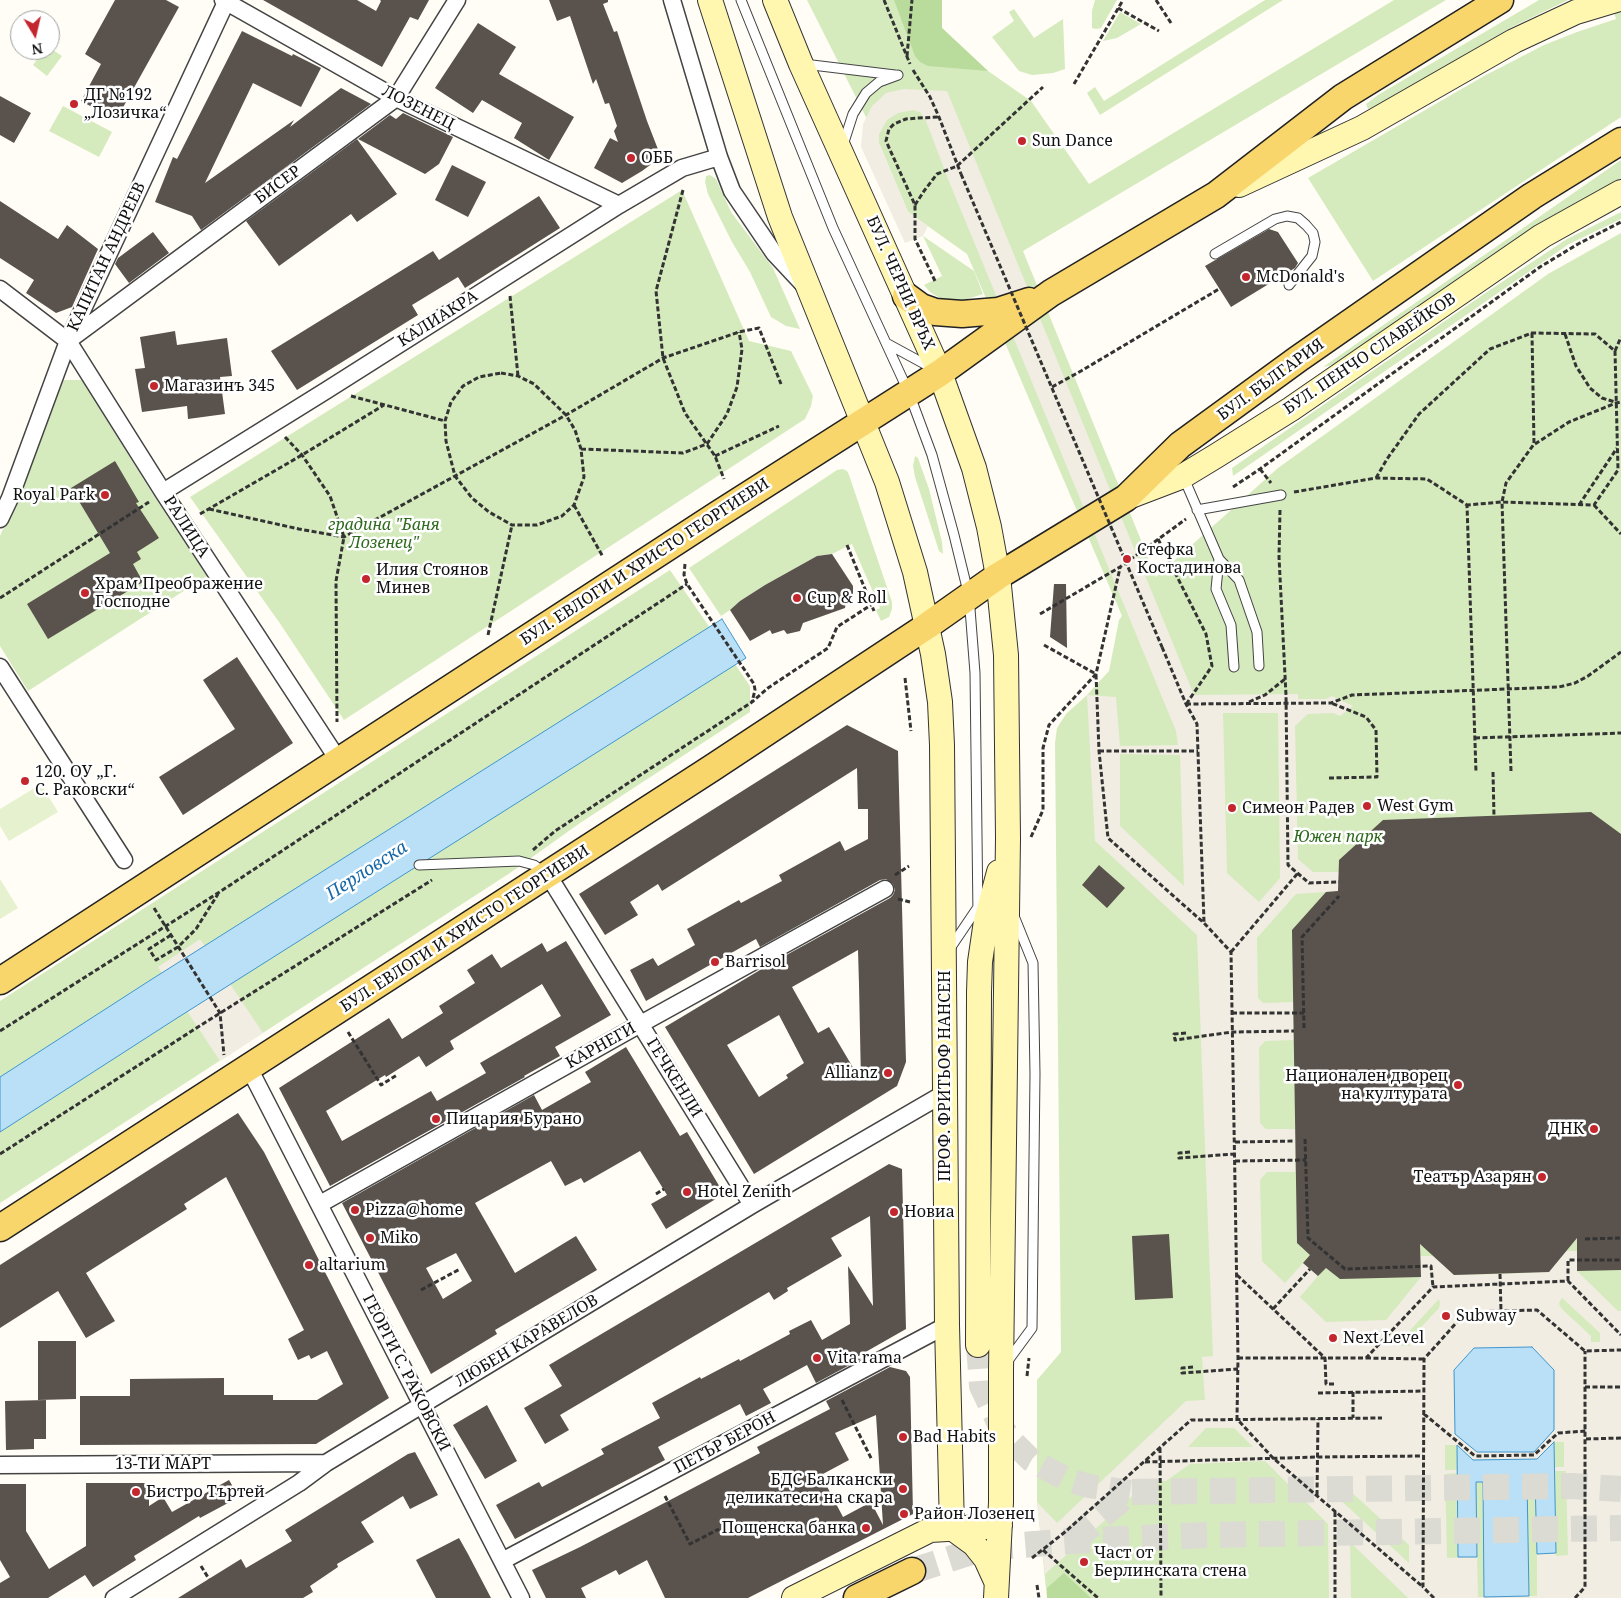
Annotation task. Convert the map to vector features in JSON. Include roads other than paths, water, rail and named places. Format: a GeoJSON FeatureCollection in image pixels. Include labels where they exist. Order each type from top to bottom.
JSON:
{"type":"FeatureCollection","features":[{"type":"Feature","properties":{"kind":"main road"},"geometry":{"type":"LineString","coordinates":[[710,0],[780,217],[887,482],[915,572],[927,626]]}},
{"type":"Feature","properties":{"kind":"main road","name":"БУЛ. ЧЕРНИ ВРЪХ"},"geometry":{"type":"LineString","coordinates":[[775,0],[801,64],[940,372],[974,468],[989,527],[998,576]]}},
{"type":"Feature","properties":{"kind":"main road"},"geometry":{"type":"LineString","coordinates":[[1216,195],[1343,97],[1500,0]]}},
{"type":"Feature","properties":{"kind":"main road"},"geometry":{"type":"LineString","coordinates":[[863,421],[940,372],[1051,293],[1216,195],[1362,128],[1514,41],[1576,12],[1613,1]]}},
{"type":"Feature","properties":{"kind":"main road","name":"БУЛ. БЪЛГАРИЯ"},"geometry":{"type":"LineString","coordinates":[[927,626],[998,576],[1126,498],[1180,445],[1298,359],[1532,196],[1621,141]]}},
{"type":"Feature","properties":{"kind":"main road","name":"БУЛ. ПЕНЧО СЛАВЕЙКОВ"},"geometry":{"type":"LineString","coordinates":[[1126,498],[1182,476],[1292,408],[1542,236],[1617,195]]}},
{"type":"Feature","properties":{"kind":"main road"},"geometry":{"type":"LineString","coordinates":[[906,296],[921,307],[935,312],[962,314],[998,311],[1051,293]]}},
{"type":"Feature","properties":{"kind":"main road","name":"БУЛ. ЕВЛОГИ И ХРИСТО ГЕОРГИЕВИ"},"geometry":{"type":"LineString","coordinates":[[0,981],[863,421]]}},
{"type":"Feature","properties":{"kind":"main road","name":"ПРОФ. ФРИТЬОФ НАНСЕН"},"geometry":{"type":"LineString","coordinates":[[997,1591],[1001,1502],[1005,964],[1008,899],[1019,838],[1006,654],[998,576]]}},
{"type":"Feature","properties":{"kind":"main road","name":"БУЛ. ЕВЛОГИ И ХРИСТО ГЕОРГИЕВИ"},"geometry":{"type":"LineString","coordinates":[[0,1228],[548,875],[927,626]]}},
{"type":"Feature","properties":{"kind":"main road","name":"ПРОФ. ФРИТЬОФ НАНСЕН"},"geometry":{"type":"LineString","coordinates":[[927,626],[940,702],[942,745],[947,1325],[952,1528]]}},
{"type":"Feature","properties":{"kind":"main road","name":"ПРОФ. ФРИТЬОФ НАНСЕН"},"geometry":{"type":"LineString","coordinates":[[978,1346],[980,962],[986,921],[1019,838]]}},
{"type":"Feature","properties":{"kind":"main road"},"geometry":{"type":"LineString","coordinates":[[794,1598],[930,1530],[1000,1526]]}},
{"type":"Feature","properties":{"kind":"main road"},"geometry":{"type":"LineString","coordinates":[[952,1528],[974,1544],[986,1559],[997,1591]]}},
{"type":"Feature","properties":{"kind":"main road"},"geometry":{"type":"LineString","coordinates":[[857,1598],[912,1571]]}},
{"type":"Feature","properties":{"kind":"street","name":"БИСЕР"},"geometry":{"type":"LineString","coordinates":[[68,341],[396,98],[457,0]]}},
{"type":"Feature","properties":{"kind":"street"},"geometry":{"type":"LineString","coordinates":[[672,0],[719,157],[732,191],[774,253],[812,293]]}},
{"type":"Feature","properties":{"kind":"street","name":"ЛОЗЕНЕЦ"},"geometry":{"type":"LineString","coordinates":[[226,1],[396,98],[619,205]]}},
{"type":"Feature","properties":{"kind":"street","name":"КАПИТАН АНДРЕЕВ"},"geometry":{"type":"LineString","coordinates":[[0,519],[5,495],[68,341],[226,1]]}},
{"type":"Feature","properties":{"kind":"street","name":"КАЛИАКРА"},"geometry":{"type":"LineString","coordinates":[[163,492],[274,424],[619,205],[682,168],[719,157]]}},
{"type":"Feature","properties":{"kind":"street"},"geometry":{"type":"LineString","coordinates":[[0,289],[68,341]]}},
{"type":"Feature","properties":{"kind":"street","name":"РАЛИЦА"},"geometry":{"type":"LineString","coordinates":[[68,341],[163,492],[339,761]]}},
{"type":"Feature","properties":{"kind":"street"},"geometry":{"type":"LineString","coordinates":[[0,667],[124,860]]}},
{"type":"Feature","properties":{"kind":"street","name":"ГЕЧКЕНЛИ"},"geometry":{"type":"LineString","coordinates":[[548,875],[752,1205]]}},
{"type":"Feature","properties":{"kind":"street","name":"КАРНЕГИ"},"geometry":{"type":"LineString","coordinates":[[320,1204],[640,1024],[891,894]]}},
{"type":"Feature","properties":{"kind":"street","name":"ГЕОРГИ С. РАКОВСКИ"},"geometry":{"type":"LineString","coordinates":[[250,1068],[521,1598]]}},
{"type":"Feature","properties":{"kind":"street","name":"ЛЮБЕН КАРАВЕЛОВ"},"geometry":{"type":"LineString","coordinates":[[114,1598],[422,1404],[752,1205],[945,1093]]}},
{"type":"Feature","properties":{"kind":"street","name":"ПЕТЪР БЕРОН"},"geometry":{"type":"LineString","coordinates":[[502,1561],[947,1325]]}},
{"type":"Feature","properties":{"kind":"street","name":"13-ТИ МАРТ"},"geometry":{"type":"LineString","coordinates":[[0,1465],[326,1463]]}},
{"type":"Feature","properties":{"kind":"lane"},"geometry":{"type":"LineString","coordinates":[[741,0],[833,228],[909,393],[932,455],[954,534],[969,596],[975,673],[980,962]]}},
{"type":"Feature","properties":{"kind":"lane"},"geometry":{"type":"LineString","coordinates":[[801,64],[898,75],[880,82],[866,93],[853,114],[841,154]]}},
{"type":"Feature","properties":{"kind":"lane"},"geometry":{"type":"LineString","coordinates":[[1215,254],[1275,219],[1287,216],[1298,218],[1313,233],[1315,242],[1312,256],[1289,285]]}},
{"type":"Feature","properties":{"kind":"lane"},"geometry":{"type":"LineString","coordinates":[[886,343],[940,372]]}},
{"type":"Feature","properties":{"kind":"lane"},"geometry":{"type":"LineString","coordinates":[[1182,476],[1219,559],[1239,580],[1257,632],[1259,666]]}},
{"type":"Feature","properties":{"kind":"lane"},"geometry":{"type":"LineString","coordinates":[[1197,510],[1281,495]]}},
{"type":"Feature","properties":{"kind":"lane"},"geometry":{"type":"LineString","coordinates":[[1219,559],[1216,589],[1231,625],[1234,667]]}},
{"type":"Feature","properties":{"kind":"lane"},"geometry":{"type":"LineString","coordinates":[[419,865],[519,861],[534,865],[548,875]]}},
{"type":"Feature","properties":{"kind":"lane"},"geometry":{"type":"LineString","coordinates":[[944,957],[978,906]]}},
{"type":"Feature","properties":{"kind":"water","name":"Перловска"},"geometry":{"type":"Polygon","coordinates":[[[722,619],[746,658],[0,1132],[0,1077],[722,619]]]}},
{"type":"Feature","properties":{"kind":"water"},"geometry":{"type":"Polygon","coordinates":[[[1532,1347],[1554,1370],[1554,1430],[1534,1452],[1477,1452],[1455,1434],[1454,1370],[1474,1348],[1532,1347]]]}},
{"type":"Feature","properties":{"kind":"water"},"geometry":{"type":"Polygon","coordinates":[[[1554,1442],[1556,1553],[1537,1554],[1535,1480],[1527,1480],[1529,1596],[1484,1597],[1483,1482],[1476,1482],[1477,1557],[1458,1557],[1457,1445],[1473,1460],[1537,1459],[1554,1442]]]}},
{"type":"Feature","properties":{"kind":"tunnel"},"geometry":{"type":"LineString","coordinates":[[978,1345],[981,1386],[999,1424],[1012,1441],[1031,1460],[1068,1480],[1089,1486],[1130,1492]]}},
{"type":"Feature","properties":{"kind":"tunnel"},"geometry":{"type":"LineString","coordinates":[[1072,1541],[1130,1492],[1571,1486],[1621,1489]]}},
{"type":"Feature","properties":{"kind":"tunnel"},"geometry":{"type":"LineString","coordinates":[[912,1571],[984,1548],[1072,1541],[1207,1535],[1621,1528]]}},
{"type":"Feature","properties":{"kind":"place","name":"ДГ №192 „Лозичка“"},"geometry":{"type":"Point","coordinates":[74,104]}},
{"type":"Feature","properties":{"kind":"place","name":"Sun Dance"},"geometry":{"type":"Point","coordinates":[1022,141]}},
{"type":"Feature","properties":{"kind":"place","name":"ОББ"},"geometry":{"type":"Point","coordinates":[631,158]}},
{"type":"Feature","properties":{"kind":"place","name":"McDonald's"},"geometry":{"type":"Point","coordinates":[1246,277]}},
{"type":"Feature","properties":{"kind":"place","name":"Магазинъ 345"},"geometry":{"type":"Point","coordinates":[154,386]}},
{"type":"Feature","properties":{"kind":"place","name":"Royal Park"},"geometry":{"type":"Point","coordinates":[105,495]}},
{"type":"Feature","properties":{"kind":"place","name":"Стефка Костадинова"},"geometry":{"type":"Point","coordinates":[1127,559]}},
{"type":"Feature","properties":{"kind":"place","name":"Илия Стоянов Минев"},"geometry":{"type":"Point","coordinates":[366,579]}},
{"type":"Feature","properties":{"kind":"place","name":"Храм Преображение Господне"},"geometry":{"type":"Point","coordinates":[85,593]}},
{"type":"Feature","properties":{"kind":"place","name":"Cup & Roll"},"geometry":{"type":"Point","coordinates":[797,598]}},
{"type":"Feature","properties":{"kind":"place","name":"120. ОУ „Г. С. Раковски“"},"geometry":{"type":"Point","coordinates":[25,781]}},
{"type":"Feature","properties":{"kind":"place","name":"West Gym"},"geometry":{"type":"Point","coordinates":[1367,806]}},
{"type":"Feature","properties":{"kind":"place","name":"Симеон Радев"},"geometry":{"type":"Point","coordinates":[1232,808]}},
{"type":"Feature","properties":{"kind":"place","name":"Barrisol"},"geometry":{"type":"Point","coordinates":[715,962]}},
{"type":"Feature","properties":{"kind":"place","name":"Allianz"},"geometry":{"type":"Point","coordinates":[888,1073]}},
{"type":"Feature","properties":{"kind":"place","name":"Национален дворец на културата"},"geometry":{"type":"Point","coordinates":[1458,1085]}},
{"type":"Feature","properties":{"kind":"place","name":"Пицария Бурано"},"geometry":{"type":"Point","coordinates":[436,1119]}},
{"type":"Feature","properties":{"kind":"place","name":"ДНК"},"geometry":{"type":"Point","coordinates":[1594,1129]}},
{"type":"Feature","properties":{"kind":"place","name":"Театър Азарян"},"geometry":{"type":"Point","coordinates":[1542,1177]}},
{"type":"Feature","properties":{"kind":"place","name":"Hotel Zenith"},"geometry":{"type":"Point","coordinates":[687,1192]}},
{"type":"Feature","properties":{"kind":"place","name":"Pizza@home"},"geometry":{"type":"Point","coordinates":[355,1210]}},
{"type":"Feature","properties":{"kind":"place","name":"Новиа"},"geometry":{"type":"Point","coordinates":[894,1212]}},
{"type":"Feature","properties":{"kind":"place","name":"Miko"},"geometry":{"type":"Point","coordinates":[370,1238]}},
{"type":"Feature","properties":{"kind":"place","name":"altarium"},"geometry":{"type":"Point","coordinates":[309,1265]}},
{"type":"Feature","properties":{"kind":"place","name":"Subway"},"geometry":{"type":"Point","coordinates":[1446,1316]}},
{"type":"Feature","properties":{"kind":"place","name":"Next Level"},"geometry":{"type":"Point","coordinates":[1333,1338]}},
{"type":"Feature","properties":{"kind":"place","name":"Vita rama"},"geometry":{"type":"Point","coordinates":[817,1358]}},
{"type":"Feature","properties":{"kind":"place","name":"Bad Habits"},"geometry":{"type":"Point","coordinates":[903,1437]}},
{"type":"Feature","properties":{"kind":"place","name":"БДС Балкански деликатеси на скара"},"geometry":{"type":"Point","coordinates":[903,1489]}},
{"type":"Feature","properties":{"kind":"place","name":"Бистро Търтей"},"geometry":{"type":"Point","coordinates":[136,1492]}},
{"type":"Feature","properties":{"kind":"place","name":"Район Лозенец"},"geometry":{"type":"Point","coordinates":[904,1514]}},
{"type":"Feature","properties":{"kind":"place","name":"Пощенска банка"},"geometry":{"type":"Point","coordinates":[866,1528]}},
{"type":"Feature","properties":{"kind":"place","name":"Част от Берлинската стена"},"geometry":{"type":"Point","coordinates":[1084,1562]}},
{"type":"Feature","properties":{"kind":"park label","name":"градина \"Баня Лозенец\""},"geometry":{"type":"Point","coordinates":[384,534]}},
{"type":"Feature","properties":{"kind":"park label","name":"Южен парк"},"geometry":{"type":"Point","coordinates":[1338,837]}}]}
